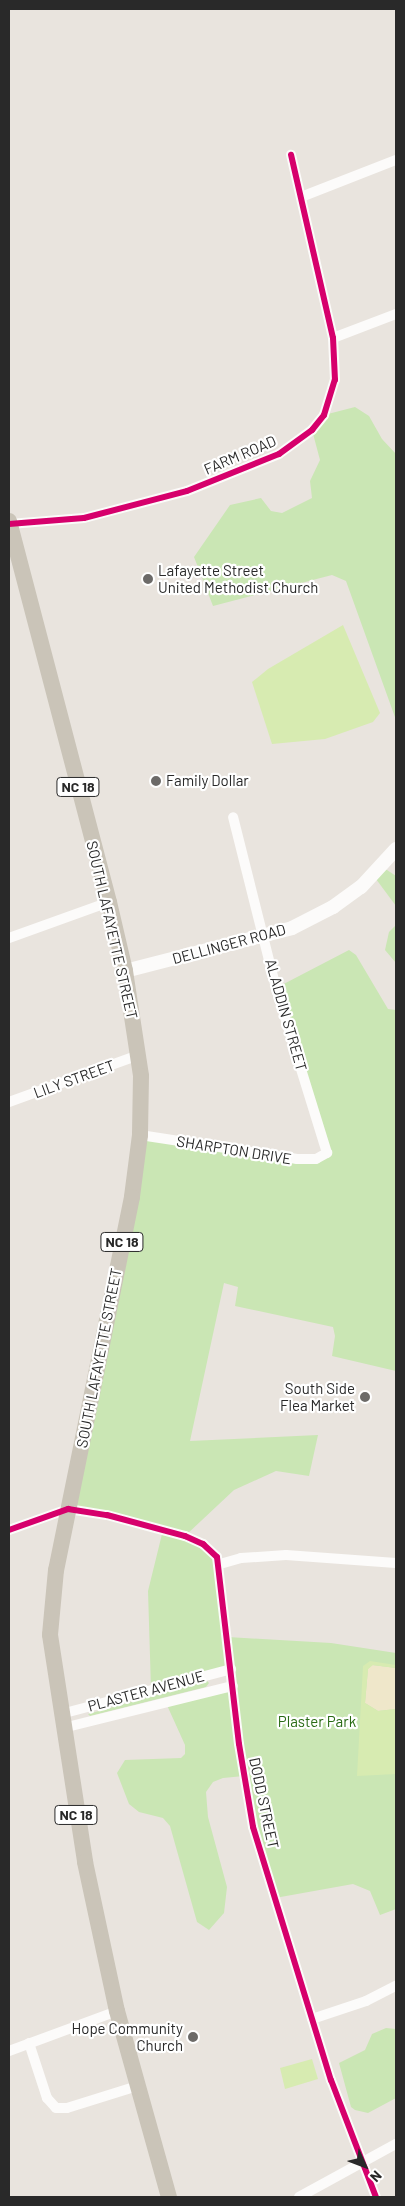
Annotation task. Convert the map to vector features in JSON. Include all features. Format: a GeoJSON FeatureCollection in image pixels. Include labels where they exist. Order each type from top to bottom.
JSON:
{"type":"FeatureCollection","features":[{"type":"Feature","properties":{"kind":"main road","name":"SOUTH LAFAYETTE STREET"},"geometry":{"type":"LineString","coordinates":[[9,523],[109,902],[125,971],[139,1055],[140,1135],[132,1197],[56,1570],[50,1635],[84,1853],[117,2011],[169,2197]]}},
{"type":"Feature","properties":{"kind":"street","name":"FARM ROAD"},"geometry":{"type":"LineString","coordinates":[[9,523],[84,518],[124,510],[187,490],[279,454],[298,442],[324,415],[335,380],[333,338],[291,155]]}},
{"type":"Feature","properties":{"kind":"street"},"geometry":{"type":"LineString","coordinates":[[301,197],[396,160]]}},
{"type":"Feature","properties":{"kind":"street"},"geometry":{"type":"LineString","coordinates":[[333,338],[396,314]]}},
{"type":"Feature","properties":{"kind":"street","name":"ALADDIN STREET"},"geometry":{"type":"LineString","coordinates":[[233,817],[264,937],[327,1153]]}},
{"type":"Feature","properties":{"kind":"street","name":"DELLINGER ROAD"},"geometry":{"type":"LineString","coordinates":[[125,971],[264,937],[292,928],[333,907],[361,887],[396,848]]}},
{"type":"Feature","properties":{"kind":"street"},"geometry":{"type":"LineString","coordinates":[[9,938],[109,902]]}},
{"type":"Feature","properties":{"kind":"street","name":"LILY STREET"},"geometry":{"type":"LineString","coordinates":[[9,1102],[139,1055]]}},
{"type":"Feature","properties":{"kind":"street","name":"SHARPTON DRIVE"},"geometry":{"type":"LineString","coordinates":[[140,1135],[297,1159],[316,1159],[327,1153]]}},
{"type":"Feature","properties":{"kind":"street"},"geometry":{"type":"LineString","coordinates":[[9,1530],[68,1509],[106,1515],[185,1536],[213,1552],[220,1564],[242,1558],[286,1555],[396,1564]]}},
{"type":"Feature","properties":{"kind":"street","name":"DODD STREET"},"geometry":{"type":"LineString","coordinates":[[220,1564],[233,1686],[253,1827],[331,2080],[365,2162],[376,2197]]}},
{"type":"Feature","properties":{"kind":"street","name":"PLASTER AVENUE"},"geometry":{"type":"LineString","coordinates":[[62,1721],[231,1668]]}},
{"type":"Feature","properties":{"kind":"street","name":"PLASTER AVENUE"},"geometry":{"type":"LineString","coordinates":[[62,1721],[233,1686]]}},
{"type":"Feature","properties":{"kind":"street"},"geometry":{"type":"LineString","coordinates":[[312,2019],[366,2001],[396,1986]]}},
{"type":"Feature","properties":{"kind":"street"},"geometry":{"type":"LineString","coordinates":[[9,2051],[117,2011]]}},
{"type":"Feature","properties":{"kind":"street"},"geometry":{"type":"LineString","coordinates":[[29,2043],[47,2098],[56,2108],[67,2108],[137,2086]]}},
{"type":"Feature","properties":{"kind":"street"},"geometry":{"type":"LineString","coordinates":[[299,2197],[396,2144]]}},
{"type":"Feature","properties":{"kind":"green space"},"geometry":{"type":"Polygon","coordinates":[[[355,407],[369,416],[382,439],[396,454],[396,720],[346,581],[332,575],[213,606],[194,557],[230,505],[261,498],[271,511],[282,513],[312,498],[310,481],[320,460],[312,430],[324,415],[355,407]]]}},
{"type":"Feature","properties":{"kind":"green space"},"geometry":{"type":"Polygon","coordinates":[[[343,625],[380,713],[373,722],[325,739],[272,744],[252,682],[268,669],[343,625]]]}},
{"type":"Feature","properties":{"kind":"green space"},"geometry":{"type":"Polygon","coordinates":[[[381,866],[396,876],[396,906],[373,875],[381,866]]]}},
{"type":"Feature","properties":{"kind":"green space"},"geometry":{"type":"Polygon","coordinates":[[[396,925],[396,963],[385,950],[389,932],[396,925]]]}},
{"type":"Feature","properties":{"kind":"green space","name":"Plaster Park"},"geometry":{"type":"Polygon","coordinates":[[[349,950],[356,955],[388,1009],[396,1010],[396,1371],[332,1356],[335,1336],[333,1327],[235,1306],[238,1287],[224,1283],[190,1441],[318,1435],[309,1476],[276,1471],[234,1490],[185,1536],[213,1552],[228,1637],[331,1643],[396,1653],[396,1909],[380,1915],[370,1891],[353,1884],[275,1898],[244,1776],[223,1778],[213,1782],[206,1792],[208,1817],[227,1887],[224,1913],[209,1930],[197,1922],[170,1826],[163,1818],[139,1812],[129,1804],[117,1773],[125,1760],[181,1758],[185,1754],[185,1745],[166,1703],[233,1686],[231,1669],[151,1689],[148,1591],[163,1530],[68,1509],[140,1135],[297,1159],[325,1155],[276,988],[349,950]]]}},
{"type":"Feature","properties":{"kind":"green space"},"geometry":{"type":"Polygon","coordinates":[[[370,1661],[396,1665],[396,1668],[373,1665],[368,1669],[365,1703],[378,1711],[396,1709],[396,1774],[357,1776],[363,1666],[370,1661]]]}},
{"type":"Feature","properties":{"kind":"green space"},"geometry":{"type":"Polygon","coordinates":[[[207,1681],[209,1683],[206,1687],[90,1716],[88,1714],[207,1681]]]}},
{"type":"Feature","properties":{"kind":"green space"},"geometry":{"type":"Polygon","coordinates":[[[386,2028],[396,2029],[396,2098],[368,2113],[355,2110],[351,2107],[339,2063],[365,2050],[372,2034],[386,2028]]]}},
{"type":"Feature","properties":{"kind":"green space"},"geometry":{"type":"Polygon","coordinates":[[[312,2059],[318,2079],[285,2089],[280,2068],[312,2059]]]}},
{"type":"Feature","properties":{"kind":"sand"},"geometry":{"type":"Polygon","coordinates":[[[372,1665],[396,1668],[396,1709],[378,1711],[365,1703],[368,1669],[372,1665]]]}},
{"type":"Feature","properties":{"kind":"cycle path"},"geometry":{"type":"LineString","coordinates":[[9,524],[84,518],[187,491],[279,454],[312,430],[324,415],[335,380],[333,338],[291,155]]}},
{"type":"Feature","properties":{"kind":"cycle path"},"geometry":{"type":"LineString","coordinates":[[9,1530],[68,1509],[107,1515],[185,1536],[203,1544],[217,1557],[239,1744],[253,1827],[331,2080],[376,2197]]}},
{"type":"Feature","properties":{"kind":"place","name":"Lafayette Street United Methodist Church"},"geometry":{"type":"Point","coordinates":[148,579]}},
{"type":"Feature","properties":{"kind":"place","name":"Family Dollar"},"geometry":{"type":"Point","coordinates":[156,781]}},
{"type":"Feature","properties":{"kind":"place","name":"South Side Flea Market"},"geometry":{"type":"Point","coordinates":[365,1397]}},
{"type":"Feature","properties":{"kind":"place","name":"Hope Community Church"},"geometry":{"type":"Point","coordinates":[193,2037]}}]}
